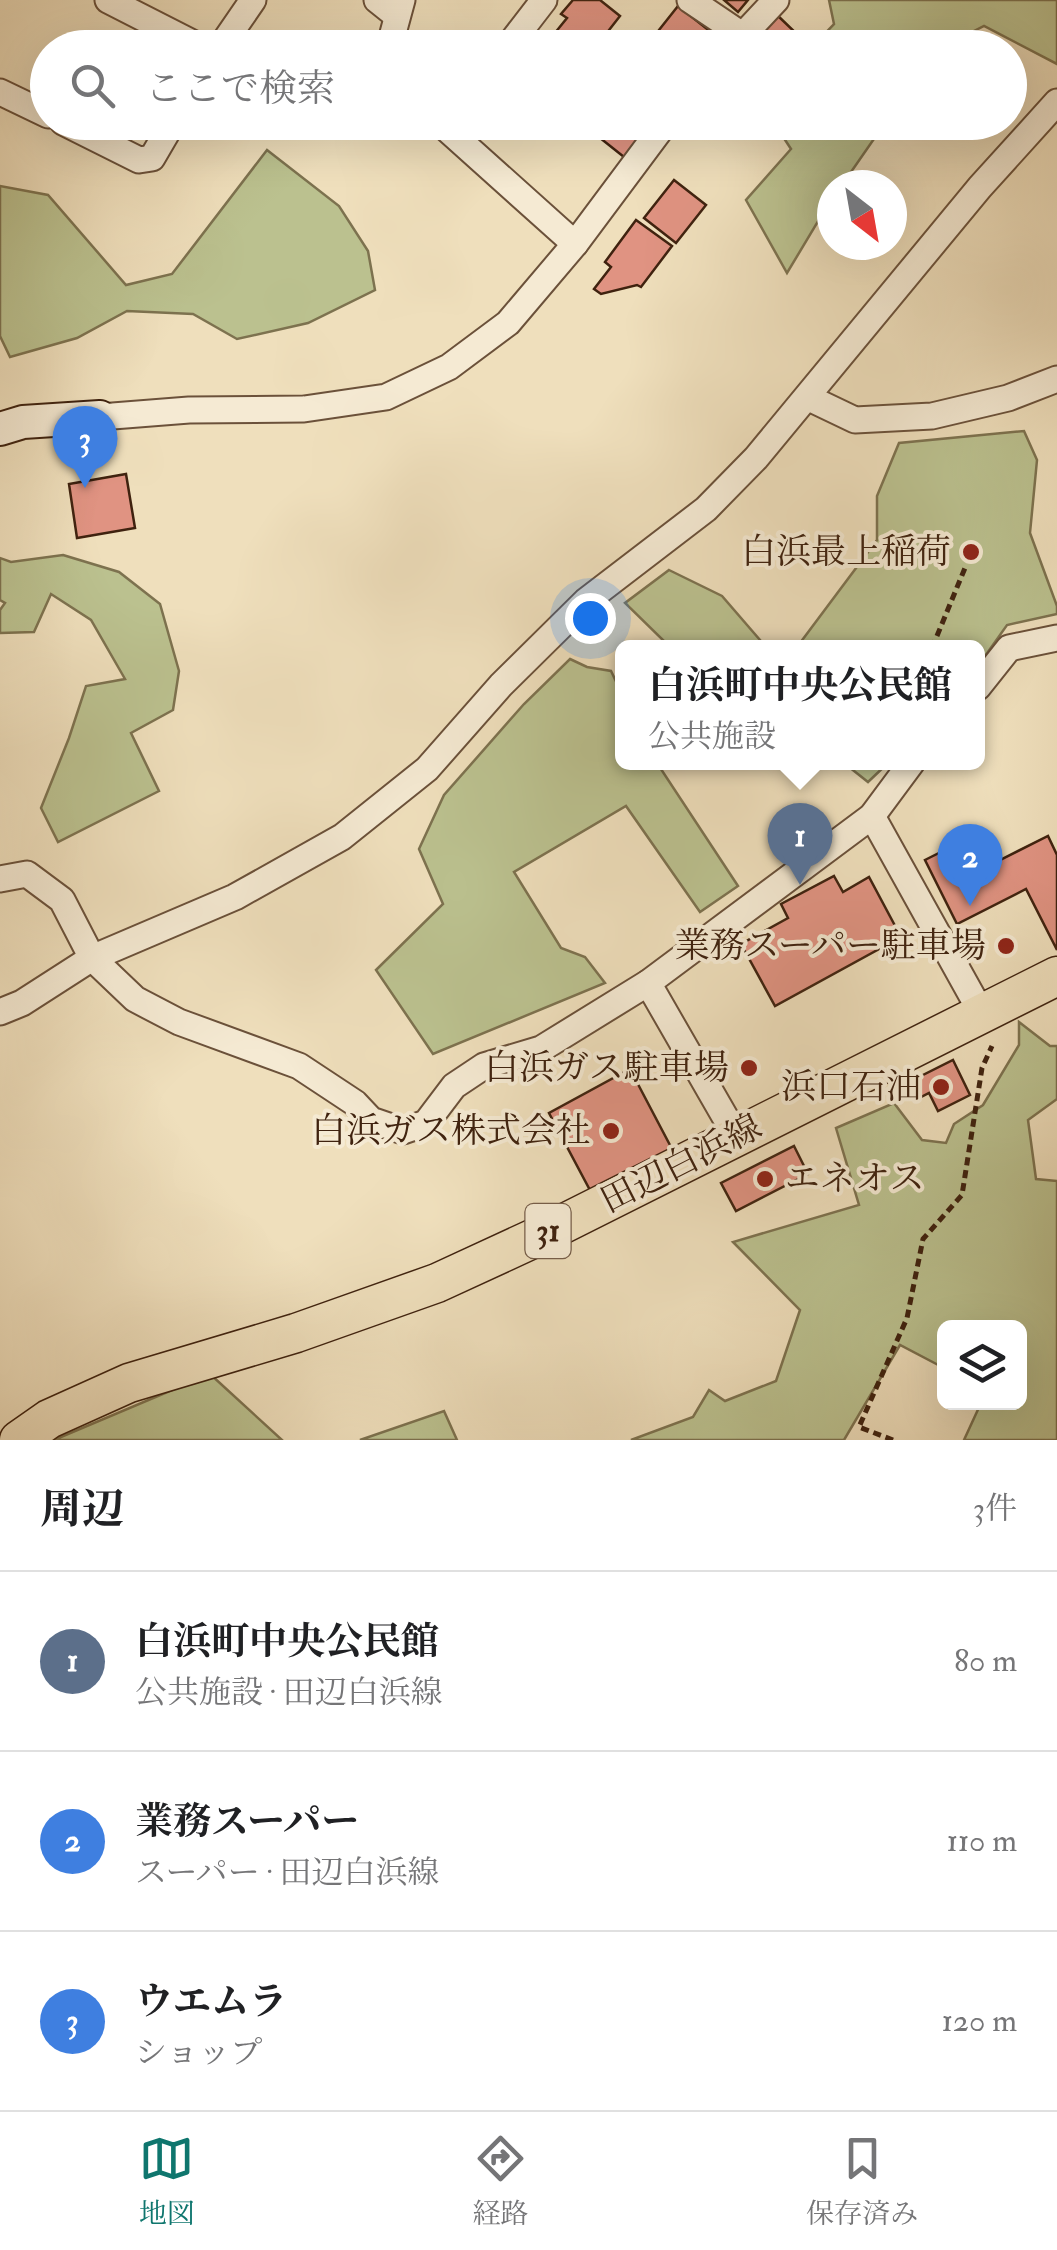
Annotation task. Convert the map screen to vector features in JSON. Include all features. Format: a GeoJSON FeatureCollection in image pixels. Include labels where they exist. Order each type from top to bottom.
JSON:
{"type":"FeatureCollection","features":[{"type":"Feature","properties":{"kind":"main road","name":"田辺白浜線"},"geometry":{"type":"LineString","coordinates":[[20,1440],[49,1419],[129,1383],[296,1333],[437,1283],[736,1136],[988,1026],[1057,976]]}},
{"type":"Feature","properties":{"kind":"street"},"geometry":{"type":"LineString","coordinates":[[108,0],[167,30]]}},
{"type":"Feature","properties":{"kind":"street"},"geometry":{"type":"LineString","coordinates":[[232,30],[253,0]]}},
{"type":"Feature","properties":{"kind":"street"},"geometry":{"type":"LineString","coordinates":[[521,30],[544,0]]}},
{"type":"Feature","properties":{"kind":"street"},"geometry":{"type":"LineString","coordinates":[[690,0],[724,30]]}},
{"type":"Feature","properties":{"kind":"street"},"geometry":{"type":"LineString","coordinates":[[747,30],[776,0]]}},
{"type":"Feature","properties":{"kind":"street"},"geometry":{"type":"LineString","coordinates":[[390,30],[392,5]]}},
{"type":"Feature","properties":{"kind":"street"},"geometry":{"type":"LineString","coordinates":[[0,92],[30,106]]}},
{"type":"Feature","properties":{"kind":"street"},"geometry":{"type":"LineString","coordinates":[[1027,135],[1057,102]]}},
{"type":"Feature","properties":{"kind":"street"},"geometry":{"type":"LineString","coordinates":[[99,140],[139,160],[152,158],[162,140]]}},
{"type":"Feature","properties":{"kind":"street"},"geometry":{"type":"LineString","coordinates":[[461,140],[575,244]]}},
{"type":"Feature","properties":{"kind":"street"},"geometry":{"type":"LineString","coordinates":[[0,429],[23,422],[189,410],[304,409],[386,396],[449,367],[508,324],[575,244],[653,140]]}},
{"type":"Feature","properties":{"kind":"street"},"geometry":{"type":"LineString","coordinates":[[0,1012],[22,1003],[92,958],[236,897],[342,836],[427,769],[500,684],[586,601],[706,509],[808,398],[1023,140]]}},
{"type":"Feature","properties":{"kind":"street"},"geometry":{"type":"LineString","coordinates":[[808,398],[855,420],[932,416],[1008,398],[1057,380]]}},
{"type":"Feature","properties":{"kind":"street"},"geometry":{"type":"LineString","coordinates":[[985,678],[1009,648],[1057,638]]}},
{"type":"Feature","properties":{"kind":"street"},"geometry":{"type":"LineString","coordinates":[[0,879],[27,874],[62,900],[92,958],[136,999],[180,1022],[299,1066],[355,1103],[371,1120],[403,1131],[426,1123],[454,1086],[484,1066],[540,1049],[648,983],[872,816],[906,770]]}},
{"type":"Feature","properties":{"kind":"street"},"geometry":{"type":"LineString","coordinates":[[872,816],[988,1026]]}},
{"type":"Feature","properties":{"kind":"street"},"geometry":{"type":"LineString","coordinates":[[648,983],[736,1136]]}},
{"type":"Feature","properties":{"kind":"path"},"geometry":{"type":"LineString","coordinates":[[935,640],[966,568]]}},
{"type":"Feature","properties":{"kind":"path"},"geometry":{"type":"LineString","coordinates":[[892,1440],[859,1426],[907,1318],[923,1239],[962,1194],[988,1026]]}},
{"type":"Feature","properties":{"kind":"green space"},"geometry":{"type":"Polygon","coordinates":[[[829,0],[1057,0],[1057,64],[1027,48],[1027,30],[992,30],[984,26],[976,30],[828,30],[834,24],[829,0]]]}},
{"type":"Feature","properties":{"kind":"green space"},"geometry":{"type":"Polygon","coordinates":[[[785,140],[873,140],[852,170],[817,170],[817,223],[787,273],[746,200],[791,149],[785,140]]]}},
{"type":"Feature","properties":{"kind":"green space"},"geometry":{"type":"Polygon","coordinates":[[[267,150],[339,206],[368,251],[375,290],[308,323],[237,339],[193,314],[127,311],[77,338],[10,357],[0,336],[0,186],[48,195],[126,285],[172,274],[267,150]]]}},
{"type":"Feature","properties":{"kind":"green space"},"geometry":{"type":"Polygon","coordinates":[[[1024,431],[1037,460],[1030,533],[1057,614],[1007,625],[985,656],[985,640],[802,640],[877,540],[877,496],[899,443],[1024,431]]]}},
{"type":"Feature","properties":{"kind":"green space"},"geometry":{"type":"Polygon","coordinates":[[[63,555],[119,572],[160,604],[179,671],[173,710],[131,733],[159,791],[58,842],[41,808],[86,686],[125,679],[91,620],[51,594],[34,632],[0,633],[0,610],[5,603],[0,600],[0,558],[11,562],[63,555]]]}},
{"type":"Feature","properties":{"kind":"green space"},"geometry":{"type":"Polygon","coordinates":[[[669,570],[722,596],[760,640],[663,640],[625,603],[669,570]]]}},
{"type":"Feature","properties":{"kind":"green space"},"geometry":{"type":"Polygon","coordinates":[[[570,659],[611,671],[615,679],[615,770],[662,770],[738,886],[700,912],[626,806],[514,872],[561,948],[585,957],[605,983],[433,1054],[376,970],[443,904],[419,849],[444,795],[524,704],[570,659]]]}},
{"type":"Feature","properties":{"kind":"green space"},"geometry":{"type":"Polygon","coordinates":[[[853,770],[881,770],[868,782],[853,770]]]}},
{"type":"Feature","properties":{"kind":"green space"},"geometry":{"type":"Polygon","coordinates":[[[1019,1022],[1050,1046],[1057,1046],[1057,1099],[1028,1120],[1036,1179],[1057,1181],[1057,1440],[964,1440],[978,1410],[1027,1410],[1027,1320],[937,1320],[937,1364],[900,1345],[844,1440],[631,1440],[693,1417],[709,1390],[725,1401],[776,1381],[800,1310],[733,1242],[859,1205],[836,1128],[894,1103],[922,1140],[946,1143],[954,1124],[983,1105],[1019,1045],[1019,1022]]]}},
{"type":"Feature","properties":{"kind":"green space"},"geometry":{"type":"Polygon","coordinates":[[[210,1374],[282,1440],[54,1440],[210,1374]]]}},
{"type":"Feature","properties":{"kind":"green space"},"geometry":{"type":"Polygon","coordinates":[[[444,1411],[457,1440],[360,1440],[444,1411]]]}},
{"type":"Feature","properties":{"kind":"building"},"geometry":{"type":"Polygon","coordinates":[[[573,0],[600,0],[620,16],[609,30],[557,30],[567,18],[561,14],[573,0]]]}},
{"type":"Feature","properties":{"kind":"building"},"geometry":{"type":"Polygon","coordinates":[[[724,0],[748,0],[738,12],[724,0]]]}},
{"type":"Feature","properties":{"kind":"building"},"geometry":{"type":"Polygon","coordinates":[[[678,6],[708,30],[659,30],[678,6]]]}},
{"type":"Feature","properties":{"kind":"building"},"geometry":{"type":"Polygon","coordinates":[[[776,14],[793,30],[761,30],[776,14]]]}},
{"type":"Feature","properties":{"kind":"building"},"geometry":{"type":"Polygon","coordinates":[[[603,140],[638,140],[624,157],[603,140]]]}},
{"type":"Feature","properties":{"kind":"building"},"geometry":{"type":"Polygon","coordinates":[[[674,180],[706,205],[676,243],[644,218],[674,180]]]}},
{"type":"Feature","properties":{"kind":"building"},"geometry":{"type":"Polygon","coordinates":[[[636,220],[672,246],[641,287],[601,294],[594,289],[611,267],[605,262],[636,220]]]}},
{"type":"Feature","properties":{"kind":"building"},"geometry":{"type":"Polygon","coordinates":[[[126,474],[135,528],[77,538],[69,484],[126,474]]]}},
{"type":"Feature","properties":{"kind":"building"},"geometry":{"type":"Polygon","coordinates":[[[983,831],[998,861],[1048,836],[1057,855],[1057,950],[1026,889],[957,924],[925,860],[983,831]]]}},
{"type":"Feature","properties":{"kind":"building"},"geometry":{"type":"Polygon","coordinates":[[[834,876],[843,892],[869,877],[901,937],[775,1006],[741,944],[788,918],[781,904],[834,876]]]}},
{"type":"Feature","properties":{"kind":"building","name":"浜口石油"},"geometry":{"type":"Polygon","coordinates":[[[953,1060],[970,1095],[938,1111],[929,1093],[921,1097],[913,1080],[953,1060]]]}},
{"type":"Feature","properties":{"kind":"building","name":"白浜ガス株式会社"},"geometry":{"type":"Polygon","coordinates":[[[630,1069],[672,1149],[591,1192],[549,1113],[630,1069]]]}},
{"type":"Feature","properties":{"kind":"building","name":"エネオス"},"geometry":{"type":"Polygon","coordinates":[[[794,1146],[808,1174],[736,1211],[721,1183],[794,1146]]]}},
{"type":"Feature","properties":{"kind":"place","name":"ウエムラ"},"geometry":{"type":"Point","coordinates":[85,488]}},
{"type":"Feature","properties":{"kind":"place","name":"白浜最上稲荷"},"geometry":{"type":"Point","coordinates":[971,552]}},
{"type":"Feature","properties":{"kind":"place","name":"白浜町中央公民館"},"geometry":{"type":"Point","coordinates":[800,885]}},
{"type":"Feature","properties":{"kind":"place","name":"業務スーパー"},"geometry":{"type":"Point","coordinates":[970,906]}},
{"type":"Feature","properties":{"kind":"place","name":"業務スーパー駐車場"},"geometry":{"type":"Point","coordinates":[1006,946]}},
{"type":"Feature","properties":{"kind":"place","name":"白浜ガス駐車場"},"geometry":{"type":"Point","coordinates":[749,1068]}},
{"type":"Feature","properties":{"kind":"place","name":"浜口石油"},"geometry":{"type":"Point","coordinates":[941,1087]}},
{"type":"Feature","properties":{"kind":"place","name":"白浜ガス株式会社"},"geometry":{"type":"Point","coordinates":[611,1131]}},
{"type":"Feature","properties":{"kind":"place","name":"エネオス"},"geometry":{"type":"Point","coordinates":[765,1179]}}]}
